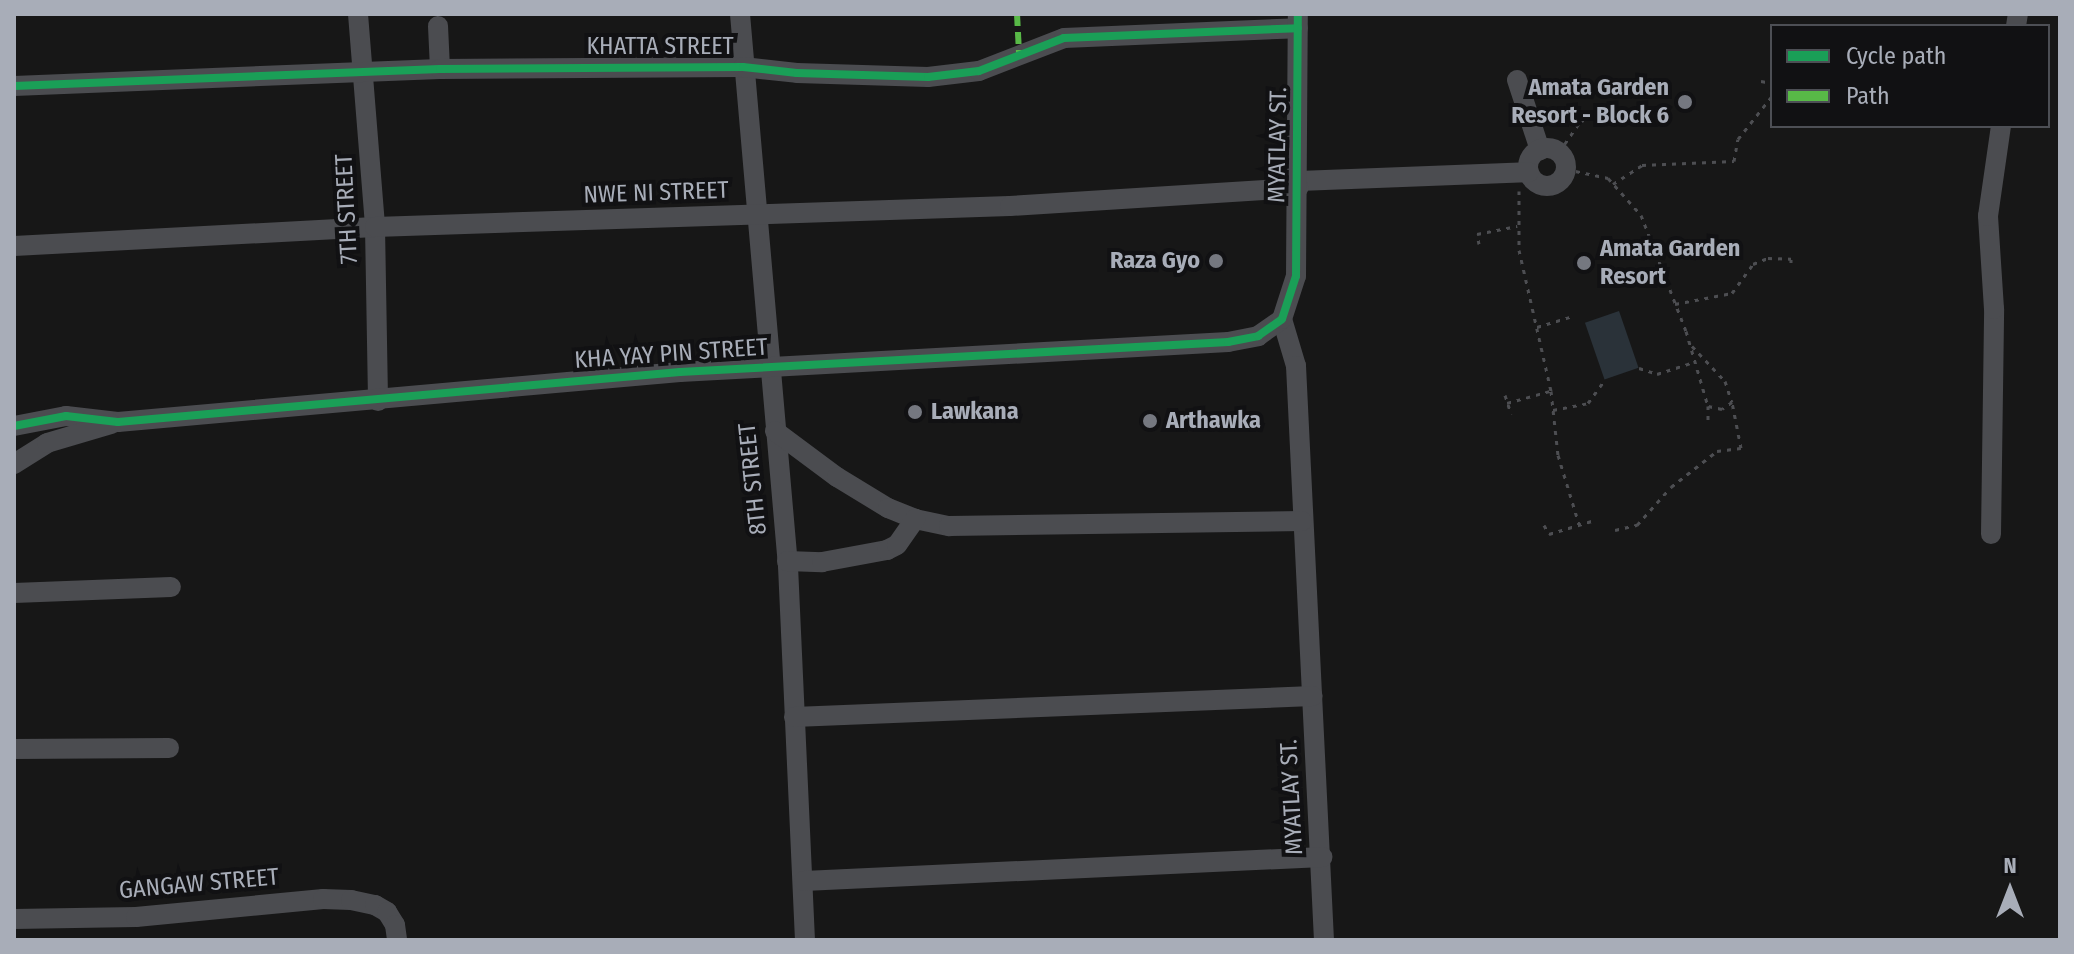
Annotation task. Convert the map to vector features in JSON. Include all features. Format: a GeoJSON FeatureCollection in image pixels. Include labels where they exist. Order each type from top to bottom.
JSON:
{"type":"FeatureCollection","features":[{"type":"Feature","properties":{"kind":"street","name":"7TH STREET"},"geometry":{"type":"LineString","coordinates":[[358,14],[375,227],[378,401]]}},
{"type":"Feature","properties":{"kind":"street","name":"8TH STREET"},"geometry":{"type":"LineString","coordinates":[[740,14],[760,217],[768,366],[787,561],[805,940]]}},
{"type":"Feature","properties":{"kind":"street","name":"KHATTA STREET"},"geometry":{"type":"LineString","coordinates":[[14,86],[440,69],[743,67],[797,73],[928,77],[979,71],[1064,38],[1298,21]]}},
{"type":"Feature","properties":{"kind":"street","name":"MYATLAY ST."},"geometry":{"type":"LineString","coordinates":[[1298,21],[1296,276],[1282,319],[1296,366],[1324,940]]}},
{"type":"Feature","properties":{"kind":"street"},"geometry":{"type":"LineString","coordinates":[[438,26],[440,69]]}},
{"type":"Feature","properties":{"kind":"street"},"geometry":{"type":"LineString","coordinates":[[1517,80],[1555,157],[1530,159],[1524,172]]}},
{"type":"Feature","properties":{"kind":"street"},"geometry":{"type":"LineString","coordinates":[[1991,534],[1994,309],[1988,216],[2001,128]]}},
{"type":"Feature","properties":{"kind":"street","name":"NWE NI STREET"},"geometry":{"type":"LineString","coordinates":[[14,246],[375,227],[760,217],[1524,172],[1536,183],[1549,186],[1560,181],[1555,157]]}},
{"type":"Feature","properties":{"kind":"street","name":"KHA YAY PIN STREET"},"geometry":{"type":"LineString","coordinates":[[14,426],[66,416],[118,422],[768,366],[1228,342],[1258,336],[1282,319]]}},
{"type":"Feature","properties":{"kind":"street"},"geometry":{"type":"LineString","coordinates":[[14,464],[47,443],[118,422]]}},
{"type":"Feature","properties":{"kind":"street"},"geometry":{"type":"LineString","coordinates":[[775,431],[837,477],[915,519],[949,526],[1302,521]]}},
{"type":"Feature","properties":{"kind":"street"},"geometry":{"type":"LineString","coordinates":[[787,561],[822,562],[887,550],[897,545],[915,519]]}},
{"type":"Feature","properties":{"kind":"street"},"geometry":{"type":"LineString","coordinates":[[14,593],[171,587]]}},
{"type":"Feature","properties":{"kind":"street"},"geometry":{"type":"LineString","coordinates":[[794,717],[1313,696]]}},
{"type":"Feature","properties":{"kind":"street"},"geometry":{"type":"LineString","coordinates":[[14,749],[169,748]]}},
{"type":"Feature","properties":{"kind":"street"},"geometry":{"type":"LineString","coordinates":[[804,881],[1322,857]]}},
{"type":"Feature","properties":{"kind":"street","name":"GANGAW STREET"},"geometry":{"type":"LineString","coordinates":[[14,919],[136,917],[323,899],[375,905],[387,912],[395,925],[397,940]]}},
{"type":"Feature","properties":{"kind":"path"},"geometry":{"type":"LineString","coordinates":[[1761,81],[1770,83]]}},
{"type":"Feature","properties":{"kind":"path"},"geometry":{"type":"LineString","coordinates":[[1613,184],[1642,165],[1734,161],[1738,139],[1770,99]]}},
{"type":"Feature","properties":{"kind":"path"},"geometry":{"type":"LineString","coordinates":[[1608,107],[1580,122],[1555,157],[1608,178],[1641,215],[1690,343],[1708,406],[1708,421]]}},
{"type":"Feature","properties":{"kind":"path"},"geometry":{"type":"LineString","coordinates":[[1524,172],[1517,226],[1519,250],[1551,391],[1558,455],[1579,524]]}},
{"type":"Feature","properties":{"kind":"path"},"geometry":{"type":"LineString","coordinates":[[1479,244],[1477,234],[1517,226]]}},
{"type":"Feature","properties":{"kind":"path"},"geometry":{"type":"LineString","coordinates":[[1791,253],[1791,266]]}},
{"type":"Feature","properties":{"kind":"path"},"geometry":{"type":"LineString","coordinates":[[1675,304],[1732,293],[1753,264],[1768,258],[1791,259]]}},
{"type":"Feature","properties":{"kind":"path"},"geometry":{"type":"LineString","coordinates":[[1537,327],[1573,316]]}},
{"type":"Feature","properties":{"kind":"path"},"geometry":{"type":"LineString","coordinates":[[1615,530],[1637,525],[1659,505],[1671,487],[1717,451],[1741,448],[1725,381],[1690,343]]}},
{"type":"Feature","properties":{"kind":"path"},"geometry":{"type":"LineString","coordinates":[[1639,368],[1657,374],[1695,362]]}},
{"type":"Feature","properties":{"kind":"path"},"geometry":{"type":"LineString","coordinates":[[1553,410],[1588,403],[1605,380]]}},
{"type":"Feature","properties":{"kind":"path"},"geometry":{"type":"LineString","coordinates":[[1507,403],[1551,391]]}},
{"type":"Feature","properties":{"kind":"path"},"geometry":{"type":"LineString","coordinates":[[1505,395],[1511,414]]}},
{"type":"Feature","properties":{"kind":"path"},"geometry":{"type":"LineString","coordinates":[[1708,406],[1722,409],[1732,402]]}},
{"type":"Feature","properties":{"kind":"path"},"geometry":{"type":"LineString","coordinates":[[1544,525],[1549,534],[1595,520]]}},
{"type":"Feature","properties":{"kind":"shaded area"},"geometry":{"type":"Polygon","coordinates":[[[1619,311],[1639,368],[1604,379],[1585,323],[1619,311]]]}},
{"type":"Feature","properties":{"kind":"marked path"},"geometry":{"type":"LineString","coordinates":[[1017,14],[1019,53]]}},
{"type":"Feature","properties":{"kind":"cycle path"},"geometry":{"type":"LineString","coordinates":[[14,426],[66,416],[118,422],[680,372],[1228,342],[1258,336],[1282,319],[1296,276],[1298,14]]}},
{"type":"Feature","properties":{"kind":"cycle path"},"geometry":{"type":"LineString","coordinates":[[14,86],[440,69],[743,67],[797,73],[928,77],[979,71],[1064,38],[1298,28]]}},
{"type":"Feature","properties":{"kind":"place","name":"Amata Garden Resort - Block 6"},"geometry":{"type":"Point","coordinates":[1685,102]}},
{"type":"Feature","properties":{"kind":"place","name":"Raza Gyo"},"geometry":{"type":"Point","coordinates":[1216,261]}},
{"type":"Feature","properties":{"kind":"place","name":"Amata Garden Resort"},"geometry":{"type":"Point","coordinates":[1584,263]}},
{"type":"Feature","properties":{"kind":"place","name":"Lawkana"},"geometry":{"type":"Point","coordinates":[915,412]}},
{"type":"Feature","properties":{"kind":"place","name":"Arthawka"},"geometry":{"type":"Point","coordinates":[1150,421]}}]}
